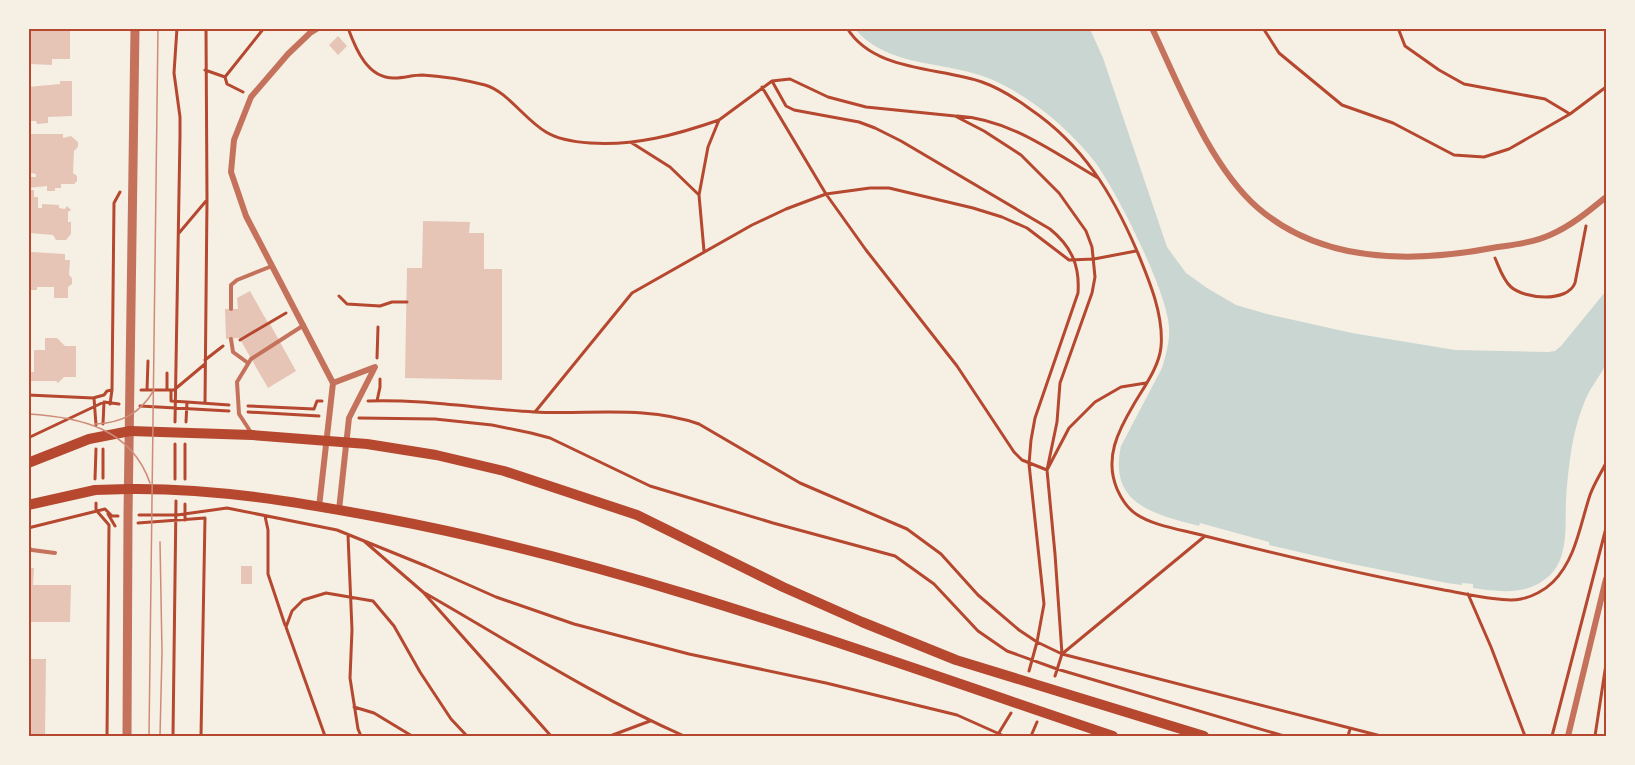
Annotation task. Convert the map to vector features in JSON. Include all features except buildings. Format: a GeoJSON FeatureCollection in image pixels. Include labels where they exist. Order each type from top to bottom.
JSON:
{"type":"FeatureCollection","features":[{"type":"Feature","properties":{"kind":"main road"},"geometry":{"type":"LineString","coordinates":[[28,463],[73,444],[130,431],[327,440],[436,455],[504,471],[637,515],[783,587],[861,622],[956,660],[1204,736]]}},
{"type":"Feature","properties":{"kind":"main road"},"geometry":{"type":"LineString","coordinates":[[28,505],[99,490],[180,489],[320,507],[459,533],[618,573],[1113,736]]}},
{"type":"Feature","properties":{"kind":"street"},"geometry":{"type":"LineString","coordinates":[[127,736],[135,28]]}},
{"type":"Feature","properties":{"kind":"street"},"geometry":{"type":"LineString","coordinates":[[318,28],[288,54],[251,97],[234,140],[231,172],[246,216],[333,382],[320,507]]}},
{"type":"Feature","properties":{"kind":"street"},"geometry":{"type":"LineString","coordinates":[[1152,28],[1197,122],[1235,183],[1258,208],[1287,228],[1318,243],[1364,254],[1405,258],[1490,249],[1549,235],[1587,212],[1606,197]]}},
{"type":"Feature","properties":{"kind":"street"},"geometry":{"type":"LineString","coordinates":[[333,382],[375,367],[349,418],[339,510]]}},
{"type":"Feature","properties":{"kind":"street"},"geometry":{"type":"LineString","coordinates":[[1568,736],[1606,579]]}},
{"type":"Feature","properties":{"kind":"lane"},"geometry":{"type":"LineString","coordinates":[[231,309],[231,285],[237,280],[273,266]]}},
{"type":"Feature","properties":{"kind":"lane"},"geometry":{"type":"LineString","coordinates":[[252,435],[239,411],[237,382],[251,359],[304,325]]}},
{"type":"Feature","properties":{"kind":"lane"},"geometry":{"type":"LineString","coordinates":[[231,339],[233,352],[248,363]]}},
{"type":"Feature","properties":{"kind":"lane"},"geometry":{"type":"LineString","coordinates":[[28,548],[55,553]]}},
{"type":"Feature","properties":{"kind":"path"},"geometry":{"type":"LineString","coordinates":[[173,736],[176,520],[180,489],[180,432],[175,407],[180,117],[174,73],[177,28]]}},
{"type":"Feature","properties":{"kind":"path"},"geometry":{"type":"LineString","coordinates":[[205,404],[206,28]]}},
{"type":"Feature","properties":{"kind":"path"},"geometry":{"type":"LineString","coordinates":[[225,77],[264,28]]}},
{"type":"Feature","properties":{"kind":"path"},"geometry":{"type":"LineString","coordinates":[[348,28],[358,53],[381,76],[393,78],[421,75],[488,86],[500,92],[546,132],[562,139],[632,143],[692,130],[719,120],[772,81],[790,79],[828,97],[866,107],[974,117],[1009,129],[1044,146],[1099,179]]}},
{"type":"Feature","properties":{"kind":"path"},"geometry":{"type":"LineString","coordinates":[[847,28],[862,45],[881,57],[967,78],[1003,92],[1057,129],[1079,151],[1113,202],[1136,251],[1155,303],[1160,326],[1161,348],[1155,366],[1117,436],[1112,453],[1114,481],[1126,505],[1136,514],[1151,521],[1204,536],[1329,567],[1468,594],[1520,599],[1541,591],[1552,583],[1568,563],[1592,492],[1606,463]]}},
{"type":"Feature","properties":{"kind":"path"},"geometry":{"type":"LineString","coordinates":[[1263,28],[1279,53],[1342,105],[1393,123],[1454,154],[1484,157],[1509,149],[1570,114],[1606,87]]}},
{"type":"Feature","properties":{"kind":"path"},"geometry":{"type":"LineString","coordinates":[[1398,28],[1405,46],[1464,84],[1545,99],[1570,114]]}},
{"type":"Feature","properties":{"kind":"path"},"geometry":{"type":"LineString","coordinates":[[205,70],[225,77]]}},
{"type":"Feature","properties":{"kind":"path"},"geometry":{"type":"LineString","coordinates":[[225,77],[227,84],[251,97]]}},
{"type":"Feature","properties":{"kind":"path"},"geometry":{"type":"LineString","coordinates":[[772,81],[786,106],[794,110],[859,122],[901,141],[1050,229],[1067,245],[1075,260],[1079,280],[1078,292],[1035,418],[1029,464],[1044,604],[1032,660]]}},
{"type":"Feature","properties":{"kind":"path"},"geometry":{"type":"LineString","coordinates":[[762,87],[826,194],[866,250],[957,366],[1014,452],[1029,464],[1047,470]]}},
{"type":"Feature","properties":{"kind":"path"},"geometry":{"type":"LineString","coordinates":[[955,116],[1003,142],[1044,176],[1077,217],[1092,247],[1095,277],[1092,293],[1060,383],[1057,422],[1047,470],[1062,654],[1058,669]]}},
{"type":"Feature","properties":{"kind":"path"},"geometry":{"type":"LineString","coordinates":[[704,251],[699,195],[708,147],[719,120]]}},
{"type":"Feature","properties":{"kind":"path"},"geometry":{"type":"LineString","coordinates":[[632,143],[670,167],[699,195]]}},
{"type":"Feature","properties":{"kind":"path"},"geometry":{"type":"LineString","coordinates":[[110,404],[114,203],[123,182]]}},
{"type":"Feature","properties":{"kind":"path"},"geometry":{"type":"LineString","coordinates":[[535,412],[632,293],[769,217],[826,194],[870,188],[889,188],[928,196],[1015,222],[1038,235],[1069,260],[1094,259],[1136,251]]}},
{"type":"Feature","properties":{"kind":"path"},"geometry":{"type":"LineString","coordinates":[[178,234],[207,200]]}},
{"type":"Feature","properties":{"kind":"path"},"geometry":{"type":"LineString","coordinates":[[1490,249],[1506,281],[1516,290],[1534,296],[1563,295],[1572,289],[1575,283],[1586,230],[1587,212]]}},
{"type":"Feature","properties":{"kind":"path"},"geometry":{"type":"LineString","coordinates":[[339,296],[347,304],[380,306],[392,302],[407,302]]}},
{"type":"Feature","properties":{"kind":"path"},"geometry":{"type":"LineString","coordinates":[[175,388],[222,346],[231,345],[295,308]]}},
{"type":"Feature","properties":{"kind":"path"},"geometry":{"type":"LineString","coordinates":[[147,390],[148,361]]}},
{"type":"Feature","properties":{"kind":"path"},"geometry":{"type":"LineString","coordinates":[[167,373],[167,390]]}},
{"type":"Feature","properties":{"kind":"path"},"geometry":{"type":"LineString","coordinates":[[1047,470],[1069,428],[1095,402],[1121,387],[1146,383]]}},
{"type":"Feature","properties":{"kind":"path"},"geometry":{"type":"LineString","coordinates":[[377,401],[380,387]]}},
{"type":"Feature","properties":{"kind":"path"},"geometry":{"type":"LineString","coordinates":[[28,395],[94,398],[112,390]]}},
{"type":"Feature","properties":{"kind":"path"},"geometry":{"type":"LineString","coordinates":[[370,390],[368,401],[419,402],[535,412],[664,414],[699,424],[800,483],[913,533],[941,554],[970,586],[1005,618],[1037,642],[1062,654],[1381,736]]}},
{"type":"Feature","properties":{"kind":"path"},"geometry":{"type":"LineString","coordinates":[[94,398],[100,436],[99,490],[116,532]]}},
{"type":"Feature","properties":{"kind":"path"},"geometry":{"type":"LineString","coordinates":[[175,401],[314,409],[317,401],[331,403]]}},
{"type":"Feature","properties":{"kind":"path"},"geometry":{"type":"LineString","coordinates":[[104,402],[96,510],[109,525],[106,736]]}},
{"type":"Feature","properties":{"kind":"path"},"geometry":{"type":"LineString","coordinates":[[185,520],[186,514],[180,489],[180,432],[187,402]]}},
{"type":"Feature","properties":{"kind":"path"},"geometry":{"type":"LineString","coordinates":[[28,438],[94,407]]}},
{"type":"Feature","properties":{"kind":"path"},"geometry":{"type":"LineString","coordinates":[[175,407],[330,417]]}},
{"type":"Feature","properties":{"kind":"path"},"geometry":{"type":"LineString","coordinates":[[349,418],[435,419],[492,425],[550,438],[650,486],[895,556],[934,584],[978,632],[1007,651],[1058,669],[1284,736]]}},
{"type":"Feature","properties":{"kind":"path"},"geometry":{"type":"LineString","coordinates":[[186,514],[227,508],[337,530],[496,597],[574,624],[689,654],[826,683],[957,715],[1004,736]]}},
{"type":"Feature","properties":{"kind":"path"},"geometry":{"type":"LineString","coordinates":[[28,528],[96,510]]}},
{"type":"Feature","properties":{"kind":"path"},"geometry":{"type":"LineString","coordinates":[[265,516],[268,530],[268,574],[325,736]]}},
{"type":"Feature","properties":{"kind":"path"},"geometry":{"type":"LineString","coordinates":[[109,525],[205,518],[201,736]]}},
{"type":"Feature","properties":{"kind":"path"},"geometry":{"type":"LineString","coordinates":[[1552,736],[1606,528]]}},
{"type":"Feature","properties":{"kind":"path"},"geometry":{"type":"LineString","coordinates":[[348,535],[352,630],[350,678],[361,736]]}},
{"type":"Feature","properties":{"kind":"path"},"geometry":{"type":"LineString","coordinates":[[1062,654],[1204,536]]}},
{"type":"Feature","properties":{"kind":"path"},"geometry":{"type":"LineString","coordinates":[[360,538],[423,592],[551,736]]}},
{"type":"Feature","properties":{"kind":"path"},"geometry":{"type":"LineString","coordinates":[[423,592],[552,669],[650,721],[684,736]]}},
{"type":"Feature","properties":{"kind":"path"},"geometry":{"type":"LineString","coordinates":[[286,627],[292,611],[303,600],[326,593],[373,601],[394,626],[420,672],[451,719],[468,736]]}},
{"type":"Feature","properties":{"kind":"path"},"geometry":{"type":"LineString","coordinates":[[1468,594],[1525,736]]}},
{"type":"Feature","properties":{"kind":"path"},"geometry":{"type":"LineString","coordinates":[[1595,736],[1606,664]]}},
{"type":"Feature","properties":{"kind":"path"},"geometry":{"type":"LineString","coordinates":[[354,707],[374,713],[412,736]]}},
{"type":"Feature","properties":{"kind":"path"},"geometry":{"type":"LineString","coordinates":[[610,736],[650,721]]}},
{"type":"Feature","properties":{"kind":"path"},"geometry":{"type":"LineString","coordinates":[[1348,736],[1350,729]]}},
{"type":"Feature","properties":{"kind":"shaded area"},"geometry":{"type":"Polygon","coordinates":[[[855,29],[1090,29],[1103,58],[1167,247],[1186,273],[1236,305],[1352,333],[1455,350],[1548,352],[1555,351],[1561,346],[1606,291],[1607,359],[1587,396],[1575,434],[1567,485],[1565,538],[1557,567],[1543,581],[1524,589],[1494,591],[1473,588],[1473,584],[1447,583],[1269,545],[1269,542],[1200,523],[1199,526],[1166,517],[1139,504],[1128,494],[1122,482],[1119,466],[1121,446],[1162,368],[1169,327],[1160,290],[1151,267],[1116,195],[1085,150],[1061,126],[1021,95],[993,80],[975,74],[920,62],[884,51],[869,42],[855,29]]]}},
{"type":"Feature","properties":{"kind":"tram line"},"geometry":{"type":"LineString","coordinates":[[149,736],[158,28]]}},
{"type":"Feature","properties":{"kind":"tram line"},"geometry":{"type":"LineString","coordinates":[[95,424],[113,422],[129,416],[143,405],[154,390]]}},
{"type":"Feature","properties":{"kind":"tram line"},"geometry":{"type":"LineString","coordinates":[[28,414],[66,418],[101,429],[117,438],[130,449],[141,464],[150,483]]}},
{"type":"Feature","properties":{"kind":"tram line"},"geometry":{"type":"LineString","coordinates":[[160,542],[162,652],[160,736]]}}]}
